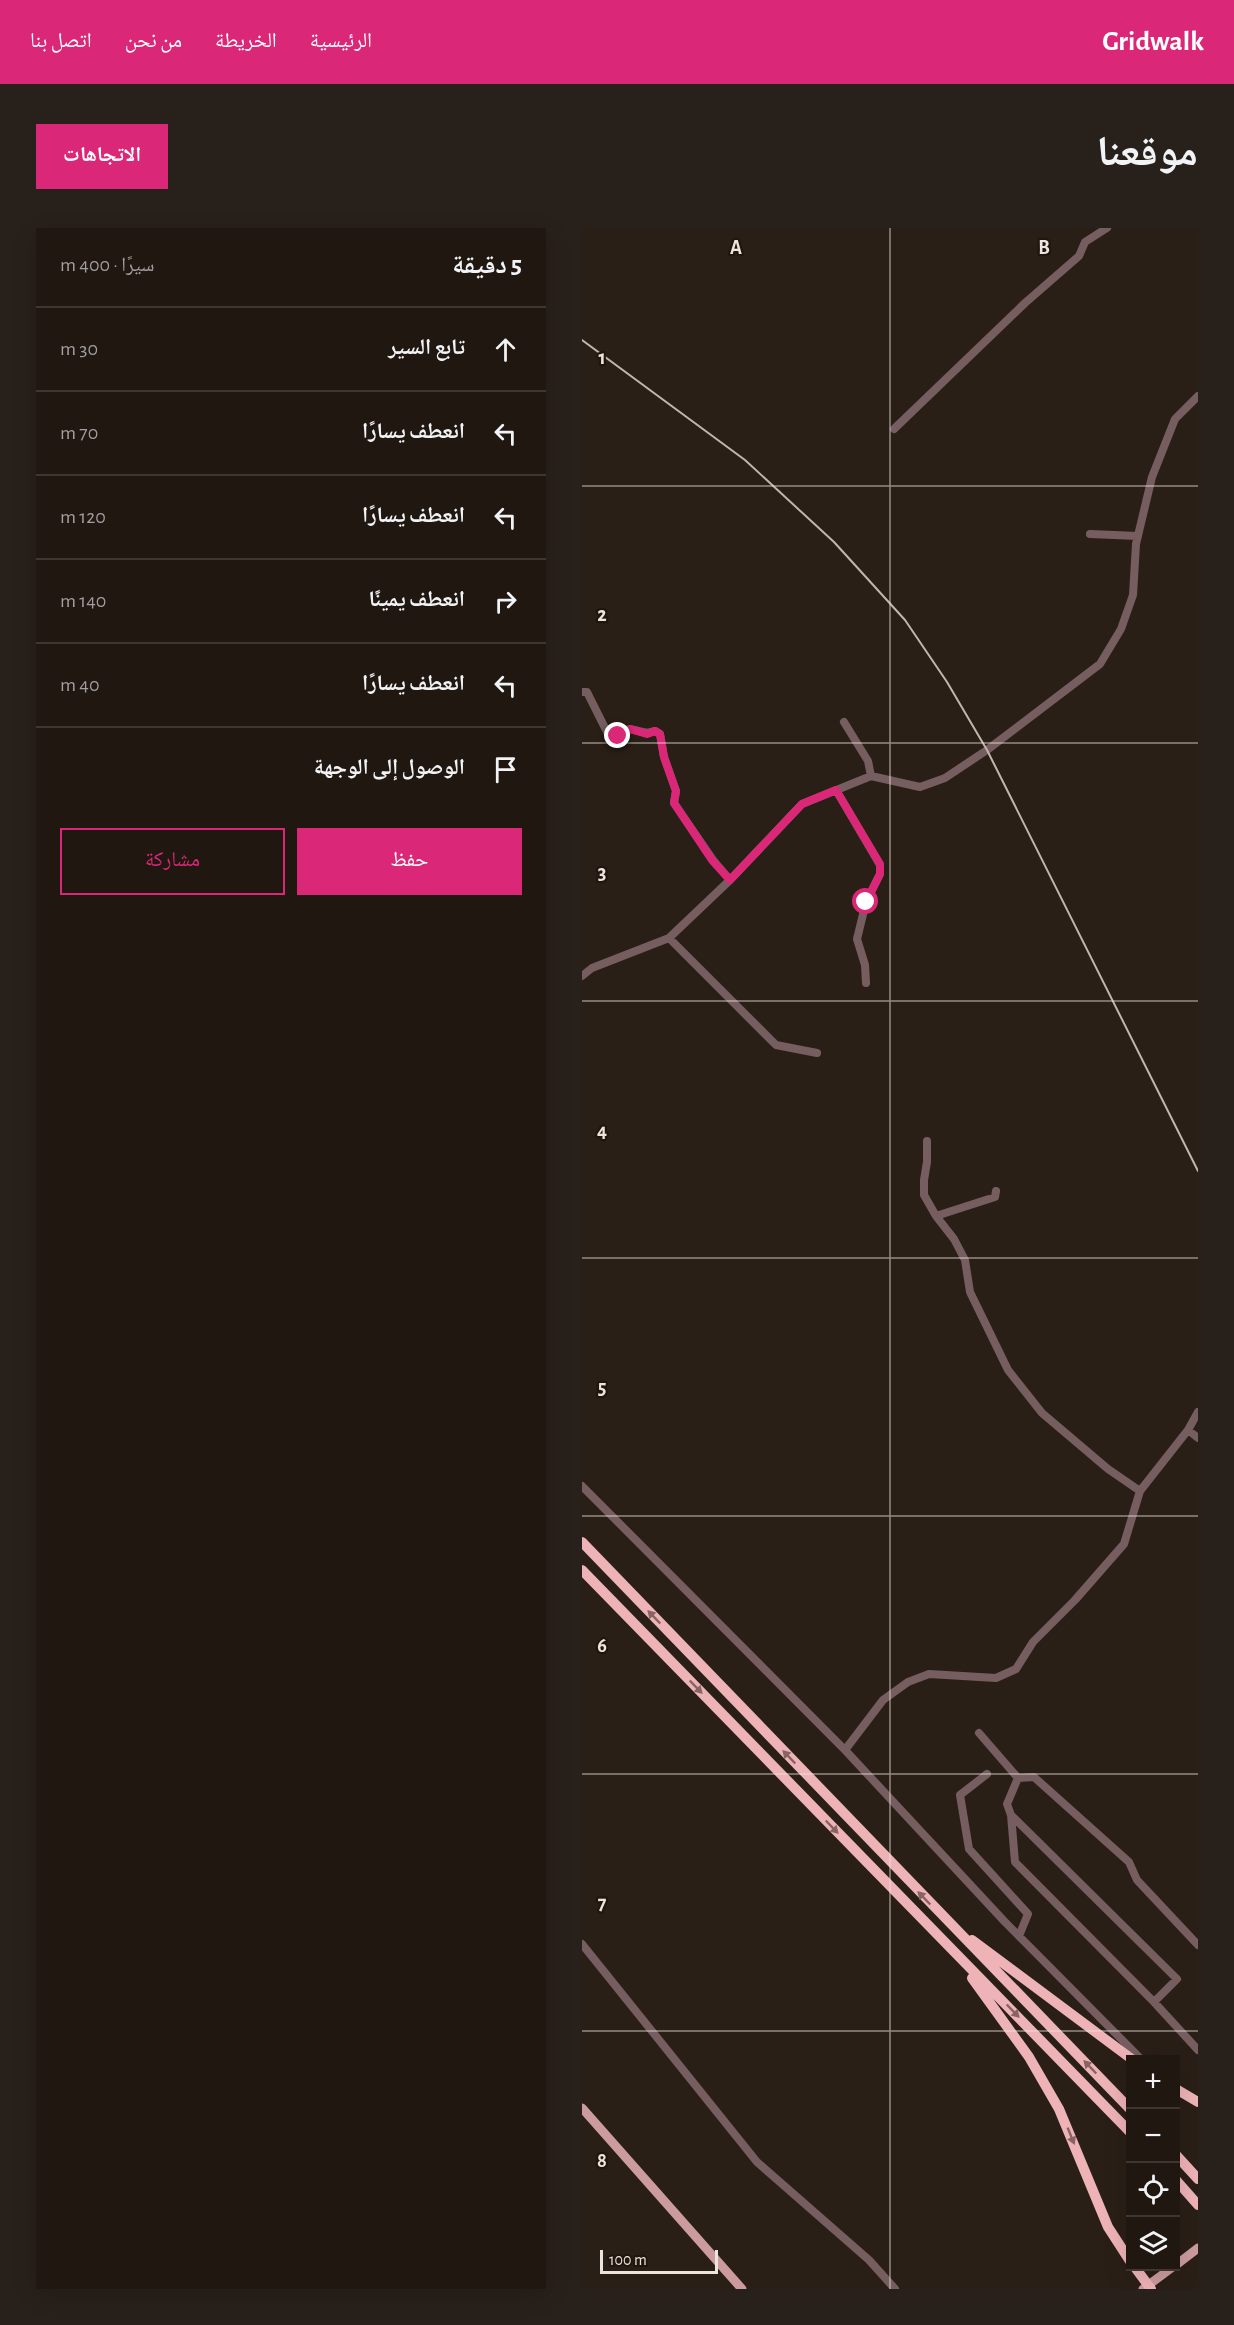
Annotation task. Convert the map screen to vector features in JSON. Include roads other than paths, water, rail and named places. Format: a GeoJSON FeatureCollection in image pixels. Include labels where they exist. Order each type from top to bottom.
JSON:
{"type":"FeatureCollection","features":[{"type":"Feature","properties":{"kind":"highway"},"geometry":{"type":"LineString","coordinates":[[582,1542],[945,1920],[1126,2104]]}},
{"type":"Feature","properties":{"kind":"highway"},"geometry":{"type":"LineString","coordinates":[[582,1570],[1126,2127]]}},
{"type":"Feature","properties":{"kind":"highway"},"geometry":{"type":"LineString","coordinates":[[945,1920],[1126,2055]]}},
{"type":"Feature","properties":{"kind":"highway"},"geometry":{"type":"LineString","coordinates":[[949,1946],[1029,2057],[1059,2109],[1108,2227],[1126,2254]]}},
{"type":"Feature","properties":{"kind":"highway"},"geometry":{"type":"LineString","coordinates":[[1180,2091],[1198,2102]]}},
{"type":"Feature","properties":{"kind":"highway"},"geometry":{"type":"LineString","coordinates":[[1180,2159],[1198,2179]]}},
{"type":"Feature","properties":{"kind":"highway"},"geometry":{"type":"LineString","coordinates":[[1180,2185],[1198,2205]]}},
{"type":"Feature","properties":{"kind":"highway"},"geometry":{"type":"LineString","coordinates":[[1137,2271],[1147,2288]]}},
{"type":"Feature","properties":{"kind":"main road"},"geometry":{"type":"LineString","coordinates":[[582,2108],[742,2289]]}},
{"type":"Feature","properties":{"kind":"main road"},"geometry":{"type":"LineString","coordinates":[[1180,2262],[1196,2250]]}},
{"type":"Feature","properties":{"kind":"main road"},"geometry":{"type":"LineString","coordinates":[[1147,2288],[1169,2271]]}},
{"type":"Feature","properties":{"kind":"street"},"geometry":{"type":"LineString","coordinates":[[894,429],[1025,303],[1079,256],[1085,242],[1107,228]]}},
{"type":"Feature","properties":{"kind":"street"},"geometry":{"type":"LineString","coordinates":[[582,976],[592,968],[669,938],[730,880],[802,804],[871,776],[920,787],[945,778],[987,750],[1100,664],[1121,629],[1133,595],[1138,536],[1152,477],[1175,419],[1198,396]]}},
{"type":"Feature","properties":{"kind":"street"},"geometry":{"type":"LineString","coordinates":[[1090,534],[1138,536]]}},
{"type":"Feature","properties":{"kind":"street"},"geometry":{"type":"LineString","coordinates":[[582,692],[586,692],[611,740],[630,729],[647,734],[655,731],[660,734],[664,757],[676,791],[674,803],[712,860],[730,880]]}},
{"type":"Feature","properties":{"kind":"street"},"geometry":{"type":"LineString","coordinates":[[844,722],[868,761],[871,776]]}},
{"type":"Feature","properties":{"kind":"street"},"geometry":{"type":"LineString","coordinates":[[836,790],[880,864],[880,874],[866,902],[857,939],[865,965],[866,983]]}},
{"type":"Feature","properties":{"kind":"street"},"geometry":{"type":"LineString","coordinates":[[669,938],[776,1045],[817,1053]]}},
{"type":"Feature","properties":{"kind":"street"},"geometry":{"type":"LineString","coordinates":[[927,1141],[924,1195],[936,1216],[954,1239],[965,1260],[970,1292],[1008,1370],[1042,1413],[1108,1469],[1140,1491]]}},
{"type":"Feature","properties":{"kind":"street"},"geometry":{"type":"LineString","coordinates":[[936,1216],[995,1197],[996,1191]]}},
{"type":"Feature","properties":{"kind":"street"},"geometry":{"type":"LineString","coordinates":[[845,1750],[883,1701],[908,1682],[929,1674],[996,1678],[1016,1669],[1033,1642],[1075,1600],[1124,1544],[1140,1491],[1188,1430],[1198,1412]]}},
{"type":"Feature","properties":{"kind":"street"},"geometry":{"type":"LineString","coordinates":[[1188,1430],[1198,1438]]}},
{"type":"Feature","properties":{"kind":"street"},"geometry":{"type":"LineString","coordinates":[[582,1486],[845,1750],[1019,1936],[1137,2055]]}},
{"type":"Feature","properties":{"kind":"street"},"geometry":{"type":"LineString","coordinates":[[979,1733],[1018,1778]]}},
{"type":"Feature","properties":{"kind":"street"},"geometry":{"type":"LineString","coordinates":[[987,1774],[960,1795],[969,1849],[1028,1914],[1019,1936]]}},
{"type":"Feature","properties":{"kind":"street"},"geometry":{"type":"LineString","coordinates":[[1018,1778],[1034,1777],[1129,1862],[1137,1880],[1198,1945]]}},
{"type":"Feature","properties":{"kind":"street"},"geometry":{"type":"LineString","coordinates":[[1018,1778],[1007,1804],[1011,1815],[1015,1862],[1154,2002],[1198,2050]]}},
{"type":"Feature","properties":{"kind":"street"},"geometry":{"type":"LineString","coordinates":[[1011,1815],[1177,1979],[1154,2002]]}},
{"type":"Feature","properties":{"kind":"street"},"geometry":{"type":"LineString","coordinates":[[582,1944],[757,2162],[869,2260],[896,2289]]}},
{"type":"Feature","properties":{"kind":"railway"},"geometry":{"type":"LineString","coordinates":[[582,340],[745,460],[834,542],[905,620],[947,682],[987,750],[1198,1171]]}}]}
